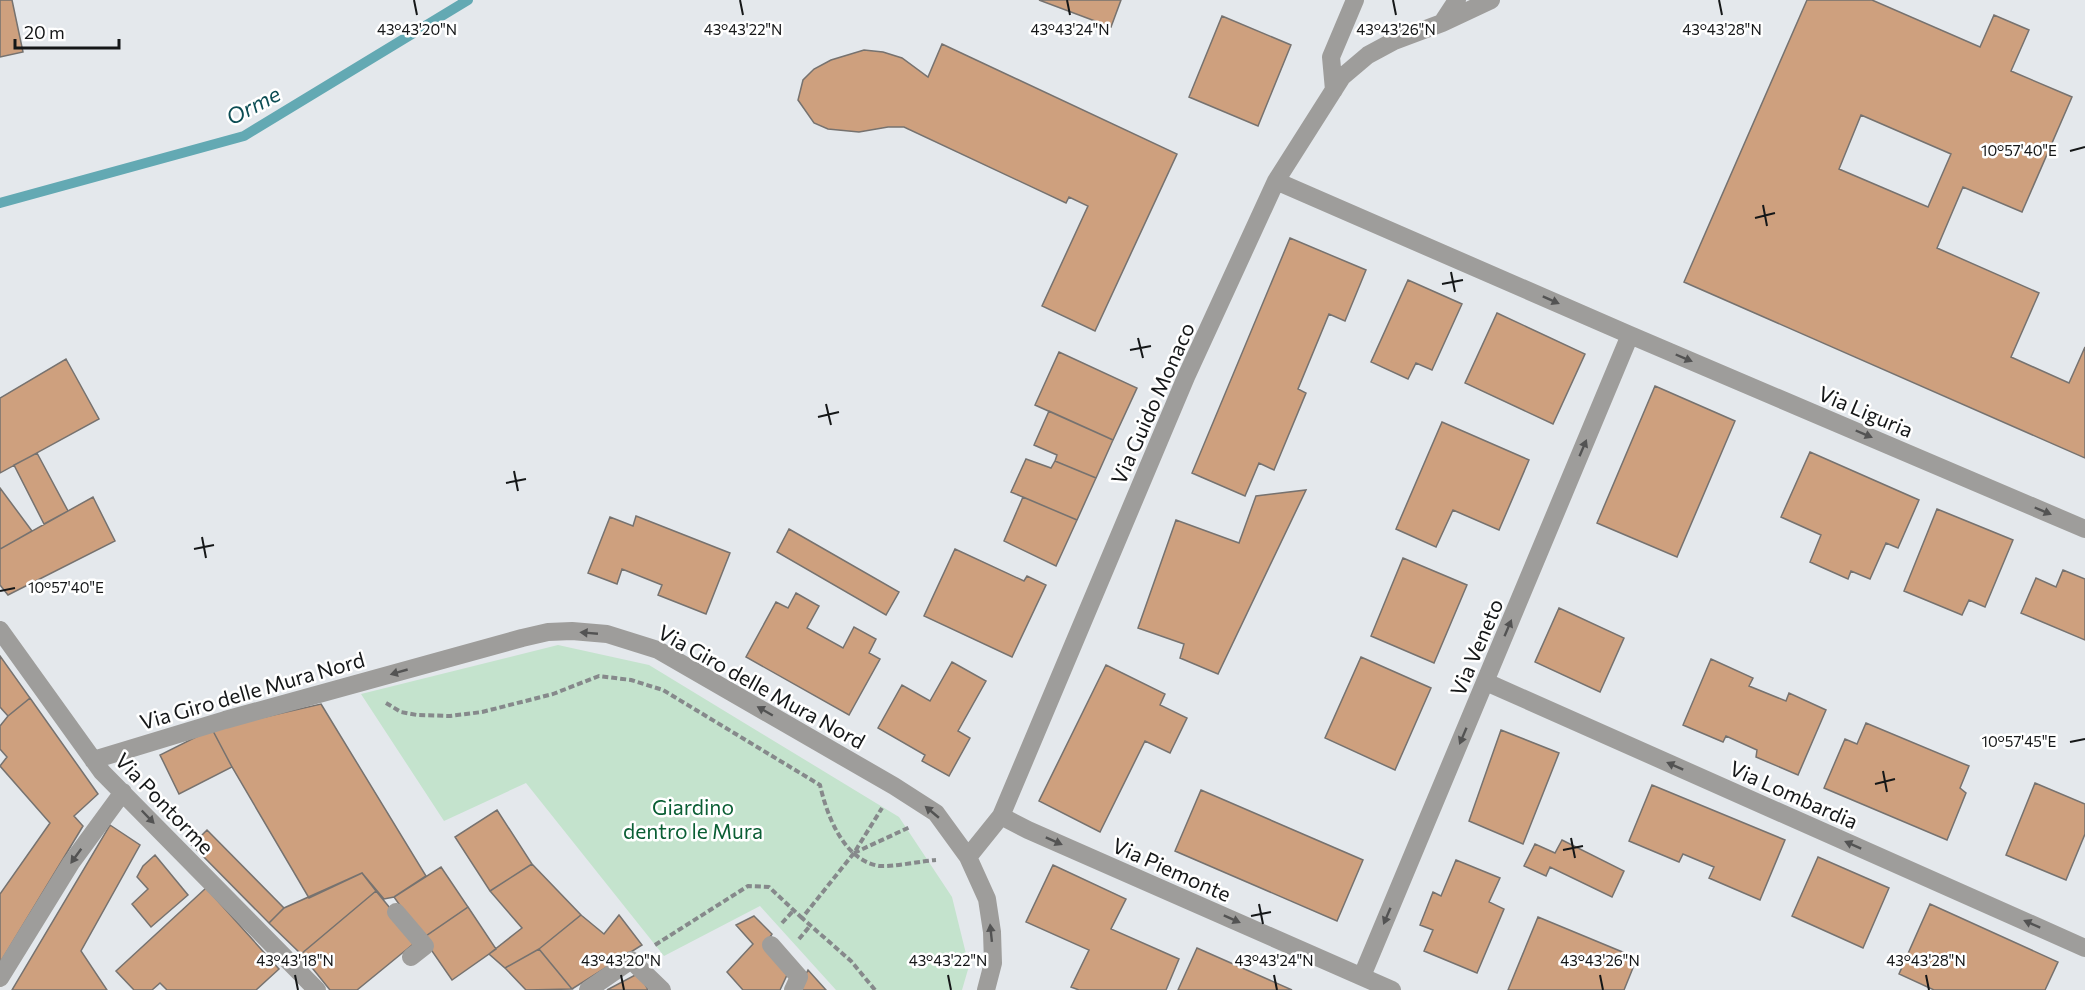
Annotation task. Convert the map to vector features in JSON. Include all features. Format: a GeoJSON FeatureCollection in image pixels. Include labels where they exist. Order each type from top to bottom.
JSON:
{"type":"FeatureCollection","features":[{"type":"Feature","properties":{"kind":"street"},"geometry":{"type":"LineString","coordinates":[[1334,90],[1331,57],[1355,0]]}},
{"type":"Feature","properties":{"kind":"street"},"geometry":{"type":"LineString","coordinates":[[1442,23],[1457,0]]}},
{"type":"Feature","properties":{"kind":"street","name":"Via Guido Monaco"},"geometry":{"type":"LineString","coordinates":[[968,857],[1001,816],[1177,398],[1276,181],[1342,77],[1368,55],[1394,41],[1442,23],[1491,0]]}},
{"type":"Feature","properties":{"kind":"street","name":"Via Liguria"},"geometry":{"type":"LineString","coordinates":[[1276,181],[2085,529]]}},
{"type":"Feature","properties":{"kind":"street","name":"Via Veneto"},"geometry":{"type":"LineString","coordinates":[[1362,976],[1630,335]]}},
{"type":"Feature","properties":{"kind":"street","name":"Via Pontorme"},"geometry":{"type":"LineString","coordinates":[[0,630],[102,772],[317,990]]}},
{"type":"Feature","properties":{"kind":"street","name":"Via Giro delle Mura Nord"},"geometry":{"type":"LineString","coordinates":[[93,760],[196,728],[522,638],[548,632],[572,631],[607,634],[658,650],[894,786],[936,813],[968,857],[987,899],[992,932],[993,963],[986,990]]}},
{"type":"Feature","properties":{"kind":"street","name":"Via Lombardia"},"geometry":{"type":"LineString","coordinates":[[1486,682],[2085,948]]}},
{"type":"Feature","properties":{"kind":"street"},"geometry":{"type":"LineString","coordinates":[[0,978],[70,863],[123,792]]}},
{"type":"Feature","properties":{"kind":"street","name":"Via Piemonte"},"geometry":{"type":"LineString","coordinates":[[1001,816],[1039,835],[1392,990]]}},
{"type":"Feature","properties":{"kind":"street"},"geometry":{"type":"LineString","coordinates":[[396,912],[425,946],[411,957]]}},
{"type":"Feature","properties":{"kind":"street"},"geometry":{"type":"LineString","coordinates":[[771,945],[799,977],[793,990]]}},
{"type":"Feature","properties":{"kind":"street"},"geometry":{"type":"LineString","coordinates":[[588,990],[631,960],[662,990]]}},
{"type":"Feature","properties":{"kind":"path"},"geometry":{"type":"LineString","coordinates":[[370,680],[384,702],[401,712],[434,716],[482,712],[553,694],[599,676],[631,680],[663,690],[820,785],[824,804],[841,838],[863,860],[881,866],[968,857]]}},
{"type":"Feature","properties":{"kind":"path"},"geometry":{"type":"LineString","coordinates":[[802,918],[854,853],[894,786]]}},
{"type":"Feature","properties":{"kind":"path"},"geometry":{"type":"LineString","coordinates":[[854,853],[936,813]]}},
{"type":"Feature","properties":{"kind":"path"},"geometry":{"type":"LineString","coordinates":[[631,960],[748,886],[769,887],[851,961],[875,990]]}},
{"type":"Feature","properties":{"kind":"path"},"geometry":{"type":"LineString","coordinates":[[803,934],[810,926]]}},
{"type":"Feature","properties":{"kind":"green space","name":"Giardino dentro le Mura"},"geometry":{"type":"Polygon","coordinates":[[[558,645],[649,665],[899,817],[952,897],[969,966],[962,990],[836,990],[760,906],[664,956],[526,783],[444,821],[361,694],[558,645]]]}},
{"type":"Feature","properties":{"kind":"building"},"geometry":{"type":"Polygon","coordinates":[[[0,0],[12,0],[23,52],[0,57],[0,0]]]}},
{"type":"Feature","properties":{"kind":"building"},"geometry":{"type":"Polygon","coordinates":[[[1039,0],[1121,0],[1111,27],[1039,0]]]}},
{"type":"Feature","properties":{"kind":"building"},"geometry":{"type":"Polygon","coordinates":[[[1807,0],[1872,0],[1980,47],[1994,15],[2029,30],[2011,71],[2072,97],[2022,212],[1963,187],[1937,248],[2039,293],[2011,357],[2069,383],[2085,347],[2085,458],[1684,282],[1807,0]],[[1861,115],[1839,169],[1928,207],[1951,154],[1861,115]]]}},
{"type":"Feature","properties":{"kind":"building"},"geometry":{"type":"Polygon","coordinates":[[[1222,16],[1291,45],[1258,126],[1189,97],[1222,16]]]}},
{"type":"Feature","properties":{"kind":"building"},"geometry":{"type":"Polygon","coordinates":[[[942,44],[1177,154],[1095,331],[1042,306],[1088,206],[1069,197],[1066,203],[904,127],[859,132],[828,129],[814,123],[798,100],[803,80],[814,69],[831,60],[864,50],[883,52],[902,58],[928,77],[942,44]]]}},
{"type":"Feature","properties":{"kind":"building"},"geometry":{"type":"Polygon","coordinates":[[[1290,238],[1366,270],[1345,321],[1329,314],[1298,389],[1306,393],[1274,470],[1259,463],[1245,496],[1192,473],[1290,238]]]}},
{"type":"Feature","properties":{"kind":"building"},"geometry":{"type":"Polygon","coordinates":[[[1408,280],[1462,304],[1432,370],[1416,363],[1408,379],[1371,362],[1408,280]]]}},
{"type":"Feature","properties":{"kind":"building"},"geometry":{"type":"Polygon","coordinates":[[[1497,313],[1585,354],[1553,424],[1465,383],[1497,313]]]}},
{"type":"Feature","properties":{"kind":"building"},"geometry":{"type":"Polygon","coordinates":[[[1059,352],[1137,388],[1113,440],[1035,405],[1059,352]]]}},
{"type":"Feature","properties":{"kind":"building"},"geometry":{"type":"Polygon","coordinates":[[[66,359],[99,419],[0,473],[0,398],[66,359]]]}},
{"type":"Feature","properties":{"kind":"building"},"geometry":{"type":"Polygon","coordinates":[[[1655,386],[1735,421],[1677,557],[1597,523],[1655,386]]]}},
{"type":"Feature","properties":{"kind":"building"},"geometry":{"type":"Polygon","coordinates":[[[1049,411],[1113,440],[1096,478],[1055,461],[1057,455],[1034,445],[1049,411]]]}},
{"type":"Feature","properties":{"kind":"building"},"geometry":{"type":"Polygon","coordinates":[[[1442,422],[1529,460],[1499,530],[1453,510],[1436,547],[1396,529],[1442,422]]]}},
{"type":"Feature","properties":{"kind":"building"},"geometry":{"type":"Polygon","coordinates":[[[1810,452],[1919,500],[1898,548],[1886,543],[1870,579],[1851,571],[1848,579],[1810,562],[1821,535],[1781,517],[1810,452]]]}},
{"type":"Feature","properties":{"kind":"building"},"geometry":{"type":"Polygon","coordinates":[[[37,453],[68,511],[44,524],[14,465],[37,453]]]}},
{"type":"Feature","properties":{"kind":"building"},"geometry":{"type":"Polygon","coordinates":[[[1026,459],[1051,468],[1055,461],[1096,478],[1077,520],[1011,492],[1026,459]]]}},
{"type":"Feature","properties":{"kind":"building"},"geometry":{"type":"Polygon","coordinates":[[[0,488],[32,531],[0,549],[0,488]]]}},
{"type":"Feature","properties":{"kind":"building"},"geometry":{"type":"Polygon","coordinates":[[[1306,490],[1218,674],[1180,658],[1184,644],[1138,628],[1176,520],[1239,543],[1256,496],[1306,490]]]}},
{"type":"Feature","properties":{"kind":"building"},"geometry":{"type":"Polygon","coordinates":[[[93,497],[115,541],[8,595],[0,585],[0,549],[93,497]]]}},
{"type":"Feature","properties":{"kind":"building"},"geometry":{"type":"Polygon","coordinates":[[[1023,497],[1077,520],[1056,566],[1004,541],[1023,497]]]}},
{"type":"Feature","properties":{"kind":"building"},"geometry":{"type":"Polygon","coordinates":[[[1937,509],[2013,540],[1985,607],[1969,600],[1962,615],[1904,591],[1937,509]]]}},
{"type":"Feature","properties":{"kind":"building"},"geometry":{"type":"Polygon","coordinates":[[[636,516],[730,553],[706,614],[658,595],[662,585],[622,569],[617,584],[588,573],[610,517],[633,526],[636,516]]]}},
{"type":"Feature","properties":{"kind":"building"},"geometry":{"type":"Polygon","coordinates":[[[789,529],[899,592],[886,615],[777,552],[789,529]]]}},
{"type":"Feature","properties":{"kind":"building"},"geometry":{"type":"Polygon","coordinates":[[[955,549],[1024,581],[1027,576],[1046,585],[1012,657],[924,616],[955,549]]]}},
{"type":"Feature","properties":{"kind":"building"},"geometry":{"type":"Polygon","coordinates":[[[1403,558],[1467,585],[1434,663],[1371,636],[1403,558]]]}},
{"type":"Feature","properties":{"kind":"building"},"geometry":{"type":"Polygon","coordinates":[[[2063,570],[2085,579],[2085,640],[2021,613],[2036,578],[2056,587],[2063,570]]]}},
{"type":"Feature","properties":{"kind":"building"},"geometry":{"type":"Polygon","coordinates":[[[796,593],[819,606],[807,628],[843,648],[854,627],[876,639],[869,653],[880,659],[849,715],[746,657],[776,602],[788,608],[796,593]]]}},
{"type":"Feature","properties":{"kind":"building"},"geometry":{"type":"Polygon","coordinates":[[[1559,608],[1624,638],[1600,692],[1535,662],[1559,608]]]}},
{"type":"Feature","properties":{"kind":"building"},"geometry":{"type":"Polygon","coordinates":[[[0,656],[30,698],[8,716],[0,707],[0,656]]]}},
{"type":"Feature","properties":{"kind":"building"},"geometry":{"type":"Polygon","coordinates":[[[1361,657],[1431,688],[1395,770],[1325,738],[1361,657]]]}},
{"type":"Feature","properties":{"kind":"building"},"geometry":{"type":"Polygon","coordinates":[[[1711,659],[1753,678],[1749,686],[1786,701],[1789,693],[1826,710],[1798,775],[1756,757],[1757,750],[1726,736],[1723,742],[1683,725],[1711,659]]]}},
{"type":"Feature","properties":{"kind":"building"},"geometry":{"type":"Polygon","coordinates":[[[952,662],[986,681],[958,731],[970,738],[949,776],[922,761],[925,755],[878,728],[902,685],[930,701],[952,662]]]}},
{"type":"Feature","properties":{"kind":"building"},"geometry":{"type":"Polygon","coordinates":[[[1106,665],[1165,694],[1160,705],[1187,718],[1170,753],[1145,741],[1100,832],[1039,801],[1106,665]]]}},
{"type":"Feature","properties":{"kind":"building"},"geometry":{"type":"Polygon","coordinates":[[[30,698],[98,794],[74,816],[83,826],[0,963],[0,894],[50,823],[0,766],[7,757],[0,749],[0,726],[8,716],[30,698]]]}},
{"type":"Feature","properties":{"kind":"building"},"geometry":{"type":"Polygon","coordinates":[[[321,704],[426,876],[394,897],[384,899],[362,873],[309,898],[212,729],[321,704]]]}},
{"type":"Feature","properties":{"kind":"building"},"geometry":{"type":"Polygon","coordinates":[[[1866,723],[1969,766],[1960,788],[1966,793],[1947,840],[1824,788],[1845,739],[1857,744],[1866,723]]]}},
{"type":"Feature","properties":{"kind":"building"},"geometry":{"type":"Polygon","coordinates":[[[212,729],[232,767],[179,794],[160,755],[212,729]]]}},
{"type":"Feature","properties":{"kind":"building"},"geometry":{"type":"Polygon","coordinates":[[[1501,730],[1559,753],[1523,844],[1469,821],[1501,730]]]}},
{"type":"Feature","properties":{"kind":"building"},"geometry":{"type":"Polygon","coordinates":[[[2035,783],[2085,804],[2085,834],[2066,880],[2006,855],[2035,783]]]}},
{"type":"Feature","properties":{"kind":"building"},"geometry":{"type":"Polygon","coordinates":[[[1652,785],[1785,840],[1760,900],[1709,878],[1714,867],[1683,854],[1679,862],[1629,841],[1652,785]]]}},
{"type":"Feature","properties":{"kind":"building"},"geometry":{"type":"Polygon","coordinates":[[[1201,790],[1363,860],[1337,921],[1175,851],[1201,790]]]}},
{"type":"Feature","properties":{"kind":"building"},"geometry":{"type":"Polygon","coordinates":[[[497,810],[532,864],[490,891],[455,837],[497,810]]]}},
{"type":"Feature","properties":{"kind":"building"},"geometry":{"type":"Polygon","coordinates":[[[110,825],[140,845],[81,951],[107,990],[12,990],[110,825]]]}},
{"type":"Feature","properties":{"kind":"building"},"geometry":{"type":"Polygon","coordinates":[[[207,830],[284,908],[269,923],[192,845],[207,830]]]}},
{"type":"Feature","properties":{"kind":"building"},"geometry":{"type":"Polygon","coordinates":[[[1562,840],[1624,871],[1612,897],[1550,867],[1546,876],[1524,866],[1535,844],[1555,853],[1562,840]]]}},
{"type":"Feature","properties":{"kind":"building"},"geometry":{"type":"Polygon","coordinates":[[[155,855],[188,895],[151,927],[132,904],[148,889],[137,877],[143,866],[155,855]]]}},
{"type":"Feature","properties":{"kind":"building"},"geometry":{"type":"Polygon","coordinates":[[[1818,857],[1889,888],[1863,948],[1792,916],[1818,857]]]}},
{"type":"Feature","properties":{"kind":"building"},"geometry":{"type":"Polygon","coordinates":[[[1456,860],[1500,878],[1489,902],[1504,909],[1477,973],[1424,951],[1433,930],[1420,925],[1433,892],[1441,896],[1456,860]]]}},
{"type":"Feature","properties":{"kind":"building"},"geometry":{"type":"Polygon","coordinates":[[[532,864],[581,915],[539,949],[505,968],[489,954],[522,928],[490,891],[532,864]]]}},
{"type":"Feature","properties":{"kind":"building"},"geometry":{"type":"Polygon","coordinates":[[[1053,865],[1126,899],[1111,929],[1179,959],[1166,990],[1079,990],[1071,987],[1089,950],[1026,922],[1053,865]]]}},
{"type":"Feature","properties":{"kind":"building"},"geometry":{"type":"Polygon","coordinates":[[[441,867],[468,907],[423,938],[394,897],[441,867]]]}},
{"type":"Feature","properties":{"kind":"building"},"geometry":{"type":"Polygon","coordinates":[[[362,873],[376,891],[301,954],[269,923],[284,908],[362,873]]]}},
{"type":"Feature","properties":{"kind":"building"},"geometry":{"type":"Polygon","coordinates":[[[206,888],[279,969],[256,990],[167,990],[160,983],[152,990],[134,990],[116,971],[206,888]]]}},
{"type":"Feature","properties":{"kind":"building"},"geometry":{"type":"Polygon","coordinates":[[[376,891],[417,941],[357,990],[330,990],[301,954],[376,891]]]}},
{"type":"Feature","properties":{"kind":"building"},"geometry":{"type":"Polygon","coordinates":[[[1930,904],[2058,962],[2045,990],[1934,990],[1899,974],[1930,904]]]}},
{"type":"Feature","properties":{"kind":"building"},"geometry":{"type":"Polygon","coordinates":[[[468,907],[496,949],[452,980],[423,938],[468,907]]]}},
{"type":"Feature","properties":{"kind":"building"},"geometry":{"type":"Polygon","coordinates":[[[581,915],[604,934],[619,915],[642,945],[572,989],[539,949],[581,915]]]}},
{"type":"Feature","properties":{"kind":"building"},"geometry":{"type":"Polygon","coordinates":[[[754,916],[772,934],[765,945],[787,975],[780,990],[743,990],[727,972],[753,944],[736,925],[754,916]]]}},
{"type":"Feature","properties":{"kind":"building"},"geometry":{"type":"Polygon","coordinates":[[[1538,917],[1637,958],[1624,990],[1508,990],[1538,917]]]}},
{"type":"Feature","properties":{"kind":"building"},"geometry":{"type":"Polygon","coordinates":[[[1197,948],[1206,952],[1292,990],[1178,990],[1197,948]]]}},
{"type":"Feature","properties":{"kind":"building"},"geometry":{"type":"Polygon","coordinates":[[[539,949],[572,989],[526,990],[505,968],[539,949]]]}},
{"type":"Feature","properties":{"kind":"building"},"geometry":{"type":"Polygon","coordinates":[[[808,970],[826,990],[798,990],[808,970]]]}},
{"type":"Feature","properties":{"kind":"building"},"geometry":{"type":"Polygon","coordinates":[[[639,973],[648,990],[607,990],[639,973]]]}},
{"type":"Feature","properties":{"kind":"waterway","name":"Orme"},"geometry":{"type":"LineString","coordinates":[[0,203],[244,136],[468,0]]}}]}
